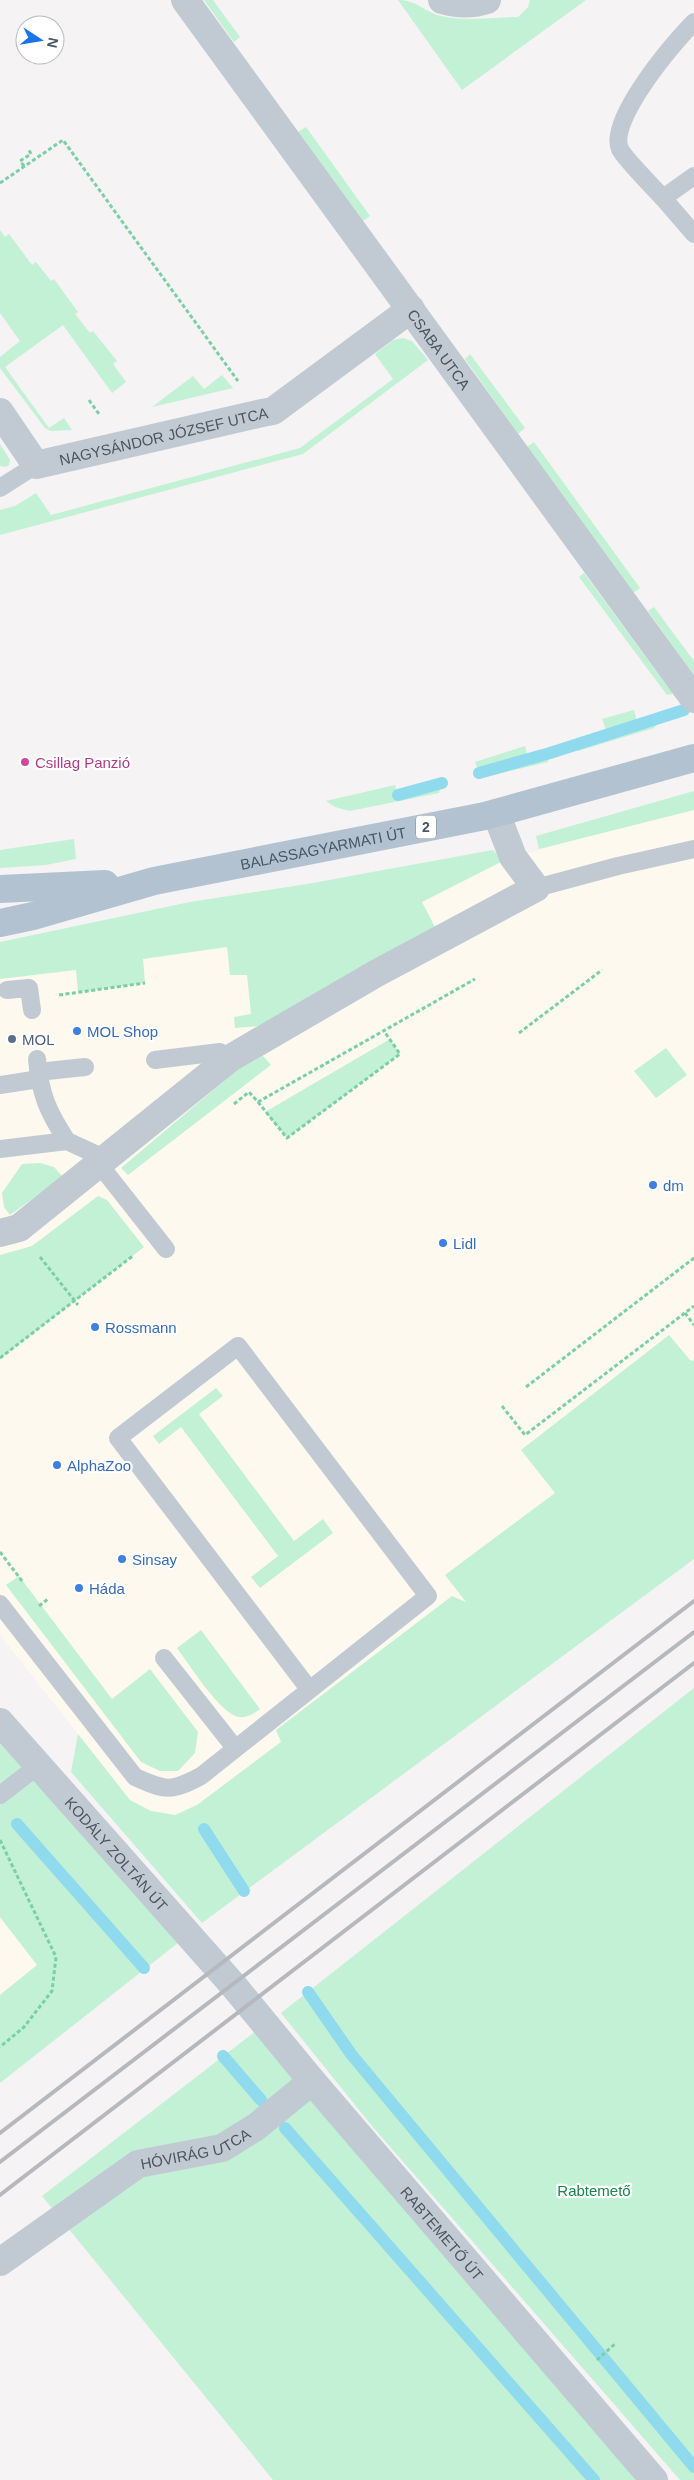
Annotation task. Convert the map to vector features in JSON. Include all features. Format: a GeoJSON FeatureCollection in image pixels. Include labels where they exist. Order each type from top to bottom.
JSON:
{"type":"FeatureCollection","features":[{"type":"Feature","properties":{"kind":"main road","name":"BALASSAGYARMATI ÚT"},"geometry":{"type":"LineString","coordinates":[[154,881],[496,813],[694,758]]}},
{"type":"Feature","properties":{"kind":"main road","name":"2"},"geometry":{"type":"LineString","coordinates":[[0,889],[154,881]]}},
{"type":"Feature","properties":{"kind":"main road","name":"2"},"geometry":{"type":"LineString","coordinates":[[0,923],[33,916],[154,881]]}},
{"type":"Feature","properties":{"kind":"street","name":"CSABA UTCA"},"geometry":{"type":"LineString","coordinates":[[185,0],[694,699]]}},
{"type":"Feature","properties":{"kind":"street"},"geometry":{"type":"LineString","coordinates":[[442,0],[455,3],[477,3],[487,0]]}},
{"type":"Feature","properties":{"kind":"street","name":"NAGYSÁNDOR JÓZSEF UTCA"},"geometry":{"type":"LineString","coordinates":[[36,464],[273,411],[411,309]]}},
{"type":"Feature","properties":{"kind":"street"},"geometry":{"type":"LineString","coordinates":[[0,412],[36,464]]}},
{"type":"Feature","properties":{"kind":"street"},"geometry":{"type":"LineString","coordinates":[[9,1231],[102,1161],[225,1056],[536,888],[513,857],[496,813]]}},
{"type":"Feature","properties":{"kind":"street","name":"KODÁLY ZOLTÁN ÚT"},"geometry":{"type":"LineString","coordinates":[[0,1722],[233,1985]]}},
{"type":"Feature","properties":{"kind":"street","name":"RABTEMETŐ ÚT"},"geometry":{"type":"LineString","coordinates":[[233,1985],[312,2081],[654,2480]]}},
{"type":"Feature","properties":{"kind":"street","name":"HÓVIRÁG UTCA"},"geometry":{"type":"LineString","coordinates":[[0,2262],[138,2164],[222,2148],[256,2127],[312,2081]]}},
{"type":"Feature","properties":{"kind":"lane"},"geometry":{"type":"LineString","coordinates":[[694,22],[666,53],[630,105],[618,135],[620,149],[694,234]]}},
{"type":"Feature","properties":{"kind":"lane"},"geometry":{"type":"LineString","coordinates":[[663,198],[694,176]]}},
{"type":"Feature","properties":{"kind":"lane"},"geometry":{"type":"LineString","coordinates":[[0,488],[36,464]]}},
{"type":"Feature","properties":{"kind":"lane"},"geometry":{"type":"LineString","coordinates":[[536,888],[618,866],[694,849]]}},
{"type":"Feature","properties":{"kind":"lane"},"geometry":{"type":"LineString","coordinates":[[7,990],[29,988],[31,1004]]}},
{"type":"Feature","properties":{"kind":"lane"},"geometry":{"type":"LineString","coordinates":[[155,1060],[225,1056]]}},
{"type":"Feature","properties":{"kind":"lane"},"geometry":{"type":"LineString","coordinates":[[0,1085],[38,1070],[85,1067]]}},
{"type":"Feature","properties":{"kind":"lane"},"geometry":{"type":"LineString","coordinates":[[38,1070],[50,1116],[67,1141],[102,1161],[161,1243]]}},
{"type":"Feature","properties":{"kind":"lane"},"geometry":{"type":"LineString","coordinates":[[0,1149],[67,1141]]}},
{"type":"Feature","properties":{"kind":"lane"},"geometry":{"type":"LineString","coordinates":[[0,1604],[135,1777],[155,1786],[178,1788],[200,1776],[309,1688],[428,1596],[238,1346],[118,1438],[309,1688]]}},
{"type":"Feature","properties":{"kind":"lane"},"geometry":{"type":"LineString","coordinates":[[164,1658],[235,1748]]}},
{"type":"Feature","properties":{"kind":"lane"},"geometry":{"type":"LineString","coordinates":[[0,1795],[38,1766]]}},
{"type":"Feature","properties":{"kind":"path"},"geometry":{"type":"LineString","coordinates":[[0,183],[62,140],[262,413]]}},
{"type":"Feature","properties":{"kind":"path"},"geometry":{"type":"LineString","coordinates":[[24,166],[20,161],[31,154],[29,150]]}},
{"type":"Feature","properties":{"kind":"path"},"geometry":{"type":"LineString","coordinates":[[0,174],[4,180]]}},
{"type":"Feature","properties":{"kind":"path"},"geometry":{"type":"LineString","coordinates":[[519,1033],[602,970]]}},
{"type":"Feature","properties":{"kind":"path"},"geometry":{"type":"LineString","coordinates":[[258,1102],[475,978]]}},
{"type":"Feature","properties":{"kind":"path"},"geometry":{"type":"LineString","coordinates":[[31,1004],[146,983]]}},
{"type":"Feature","properties":{"kind":"path"},"geometry":{"type":"LineString","coordinates":[[226,1110],[249,1092],[287,1138],[400,1054],[384,1031]]}},
{"type":"Feature","properties":{"kind":"path"},"geometry":{"type":"LineString","coordinates":[[9,1231],[78,1305]]}},
{"type":"Feature","properties":{"kind":"path"},"geometry":{"type":"LineString","coordinates":[[0,1358],[75,1300],[161,1243]]}},
{"type":"Feature","properties":{"kind":"path"},"geometry":{"type":"LineString","coordinates":[[526,1387],[694,1258]]}},
{"type":"Feature","properties":{"kind":"path"},"geometry":{"type":"LineString","coordinates":[[502,1406],[525,1435],[694,1306]]}},
{"type":"Feature","properties":{"kind":"path"},"geometry":{"type":"LineString","coordinates":[[685,1313],[694,1325]]}},
{"type":"Feature","properties":{"kind":"path"},"geometry":{"type":"LineString","coordinates":[[0,1840],[56,1957],[52,1991],[24,2027],[0,2047]]}},
{"type":"Feature","properties":{"kind":"path"},"geometry":{"type":"LineString","coordinates":[[594,2363],[616,2343]]}},
{"type":"Feature","properties":{"kind":"shaded area"},"geometry":{"type":"Polygon","coordinates":[[[694,807],[694,1431],[197,1805],[175,1815],[151,1811],[130,1800],[0,1635],[0,949],[513,857],[694,807]]]}},
{"type":"Feature","properties":{"kind":"shaded area"},"geometry":{"type":"Polygon","coordinates":[[[0,1917],[38,1965],[0,1995],[0,1917]]]}},
{"type":"Feature","properties":{"kind":"green space"},"geometry":{"type":"Polygon","coordinates":[[[204,0],[213,0],[240,37],[234,42],[204,0]]]}},
{"type":"Feature","properties":{"kind":"green space"},"geometry":{"type":"Polygon","coordinates":[[[398,0],[410,2],[441,16],[470,19],[518,17],[528,7],[530,0],[586,0],[462,90],[398,0]]]}},
{"type":"Feature","properties":{"kind":"green space"},"geometry":{"type":"Polygon","coordinates":[[[306,127],[370,216],[363,221],[298,132],[306,127]]]}},
{"type":"Feature","properties":{"kind":"green space"},"geometry":{"type":"Polygon","coordinates":[[[0,230],[5,237],[9,234],[32,265],[36,262],[51,281],[54,279],[78,312],[75,314],[90,333],[93,331],[117,361],[113,364],[126,382],[112,393],[63,325],[5,367],[49,428],[64,418],[72,430],[51,431],[45,428],[0,368],[0,357],[20,341],[0,313],[0,230]]]}},
{"type":"Feature","properties":{"kind":"green space"},"geometry":{"type":"Polygon","coordinates":[[[403,338],[412,341],[428,360],[303,454],[0,535],[0,510],[15,506],[36,493],[51,515],[300,448],[393,379],[375,354],[393,340],[403,338]]]}},
{"type":"Feature","properties":{"kind":"green space"},"geometry":{"type":"Polygon","coordinates":[[[470,354],[525,428],[518,434],[465,359],[470,354]]]}},
{"type":"Feature","properties":{"kind":"green space"},"geometry":{"type":"Polygon","coordinates":[[[222,375],[233,388],[152,407],[193,376],[204,389],[222,375]]]}},
{"type":"Feature","properties":{"kind":"green space"},"geometry":{"type":"Polygon","coordinates":[[[534,442],[640,588],[633,593],[527,447],[534,442]]]}},
{"type":"Feature","properties":{"kind":"green space"},"geometry":{"type":"Polygon","coordinates":[[[0,444],[10,460],[9,465],[6,467],[0,466],[0,444]]]}},
{"type":"Feature","properties":{"kind":"green space"},"geometry":{"type":"Polygon","coordinates":[[[584,573],[673,694],[667,695],[579,577],[584,573]]]}},
{"type":"Feature","properties":{"kind":"green space"},"geometry":{"type":"Polygon","coordinates":[[[654,607],[694,661],[694,676],[648,611],[654,607]]]}},
{"type":"Feature","properties":{"kind":"green space"},"geometry":{"type":"Polygon","coordinates":[[[634,710],[638,725],[665,716],[654,728],[578,751],[576,745],[608,735],[602,719],[634,710]]]}},
{"type":"Feature","properties":{"kind":"green space"},"geometry":{"type":"Polygon","coordinates":[[[525,746],[528,759],[550,753],[548,762],[481,778],[475,762],[525,746]]]}},
{"type":"Feature","properties":{"kind":"green space"},"geometry":{"type":"Polygon","coordinates":[[[442,783],[439,793],[350,811],[335,807],[326,801],[395,785],[398,795],[442,783]]]}},
{"type":"Feature","properties":{"kind":"green space"},"geometry":{"type":"Polygon","coordinates":[[[694,791],[694,810],[539,849],[536,836],[694,791]]]}},
{"type":"Feature","properties":{"kind":"green space"},"geometry":{"type":"Polygon","coordinates":[[[74,839],[76,859],[46,865],[0,868],[0,850],[74,839]]]}},
{"type":"Feature","properties":{"kind":"green space"},"geometry":{"type":"Polygon","coordinates":[[[493,850],[503,861],[422,902],[436,929],[259,1026],[235,1028],[234,1017],[251,1014],[247,975],[230,975],[227,947],[143,959],[145,983],[78,992],[76,970],[0,979],[0,942],[190,902],[307,884],[493,850]]]}},
{"type":"Feature","properties":{"kind":"green space"},"geometry":{"type":"Polygon","coordinates":[[[390,1039],[400,1054],[287,1138],[265,1112],[390,1039]]]}},
{"type":"Feature","properties":{"kind":"green space"},"geometry":{"type":"Polygon","coordinates":[[[666,1048],[687,1075],[656,1098],[634,1071],[666,1048]]]}},
{"type":"Feature","properties":{"kind":"green space"},"geometry":{"type":"Polygon","coordinates":[[[263,1056],[271,1065],[128,1175],[121,1168],[237,1070],[263,1056]]]}},
{"type":"Feature","properties":{"kind":"green space"},"geometry":{"type":"Polygon","coordinates":[[[40,1163],[54,1167],[63,1177],[10,1215],[4,1207],[2,1193],[22,1164],[40,1163]]]}},
{"type":"Feature","properties":{"kind":"green space"},"geometry":{"type":"Polygon","coordinates":[[[98,1196],[107,1200],[144,1247],[0,1359],[0,1255],[32,1246],[98,1196]]]}},
{"type":"Feature","properties":{"kind":"green space"},"geometry":{"type":"Polygon","coordinates":[[[669,1335],[691,1361],[694,1360],[694,1559],[202,1923],[71,1772],[78,1734],[130,1800],[151,1811],[175,1815],[197,1805],[281,1742],[276,1730],[452,1596],[466,1602],[445,1575],[555,1493],[521,1450],[669,1335]]]}},
{"type":"Feature","properties":{"kind":"green space"},"geometry":{"type":"Polygon","coordinates":[[[216,1388],[223,1396],[199,1414],[294,1541],[323,1519],[333,1533],[260,1588],[251,1577],[278,1556],[181,1427],[159,1444],[153,1436],[216,1388]]]}},
{"type":"Feature","properties":{"kind":"green space"},"geometry":{"type":"Polygon","coordinates":[[[19,1576],[112,1699],[150,1669],[198,1732],[195,1753],[178,1771],[160,1771],[141,1762],[6,1585],[19,1576]]]}},
{"type":"Feature","properties":{"kind":"green space"},"geometry":{"type":"Polygon","coordinates":[[[201,1630],[260,1709],[255,1713],[242,1717],[231,1714],[205,1687],[177,1648],[201,1630]]]}},
{"type":"Feature","properties":{"kind":"green space","name":"Rabtemető"},"geometry":{"type":"Polygon","coordinates":[[[694,1688],[694,2480],[680,2480],[372,2126],[281,2013],[694,1688]]]}},
{"type":"Feature","properties":{"kind":"green space"},"geometry":{"type":"Polygon","coordinates":[[[0,1732],[188,1935],[0,2083],[0,1995],[37,1965],[0,1917],[0,1732]]]}},
{"type":"Feature","properties":{"kind":"green space"},"geometry":{"type":"Polygon","coordinates":[[[265,2024],[656,2480],[273,2480],[42,2196],[265,2024]]]}},
{"type":"Feature","properties":{"kind":"waterway"},"geometry":{"type":"LineString","coordinates":[[479,773],[550,753],[684,710]]}},
{"type":"Feature","properties":{"kind":"waterway"},"geometry":{"type":"LineString","coordinates":[[398,795],[442,783]]}},
{"type":"Feature","properties":{"kind":"waterway"},"geometry":{"type":"LineString","coordinates":[[17,1824],[144,1968]]}},
{"type":"Feature","properties":{"kind":"waterway"},"geometry":{"type":"LineString","coordinates":[[204,1829],[244,1891]]}},
{"type":"Feature","properties":{"kind":"waterway"},"geometry":{"type":"LineString","coordinates":[[308,1992],[351,2054],[694,2467]]}},
{"type":"Feature","properties":{"kind":"waterway"},"geometry":{"type":"LineString","coordinates":[[223,2056],[261,2100]]}},
{"type":"Feature","properties":{"kind":"waterway"},"geometry":{"type":"LineString","coordinates":[[285,2128],[594,2480]]}},
{"type":"Feature","properties":{"kind":"railway"},"geometry":{"type":"LineString","coordinates":[[0,2133],[694,1601]]}},
{"type":"Feature","properties":{"kind":"railway"},"geometry":{"type":"LineString","coordinates":[[0,2162],[694,1632]]}},
{"type":"Feature","properties":{"kind":"railway"},"geometry":{"type":"LineString","coordinates":[[0,2195],[694,1663]]}},
{"type":"Feature","properties":{"kind":"place","name":"Csillag Panzió"},"geometry":{"type":"Point","coordinates":[25,762]}},
{"type":"Feature","properties":{"kind":"place","name":"MOL Shop"},"geometry":{"type":"Point","coordinates":[77,1031]}},
{"type":"Feature","properties":{"kind":"place","name":"MOL"},"geometry":{"type":"Point","coordinates":[12,1039]}},
{"type":"Feature","properties":{"kind":"place","name":"dm"},"geometry":{"type":"Point","coordinates":[653,1185]}},
{"type":"Feature","properties":{"kind":"place","name":"Lidl"},"geometry":{"type":"Point","coordinates":[443,1243]}},
{"type":"Feature","properties":{"kind":"place","name":"Rossmann"},"geometry":{"type":"Point","coordinates":[95,1327]}},
{"type":"Feature","properties":{"kind":"place","name":"AlphaZoo"},"geometry":{"type":"Point","coordinates":[57,1465]}},
{"type":"Feature","properties":{"kind":"place","name":"Sinsay"},"geometry":{"type":"Point","coordinates":[122,1559]}},
{"type":"Feature","properties":{"kind":"place","name":"Háda"},"geometry":{"type":"Point","coordinates":[79,1588]}}]}
